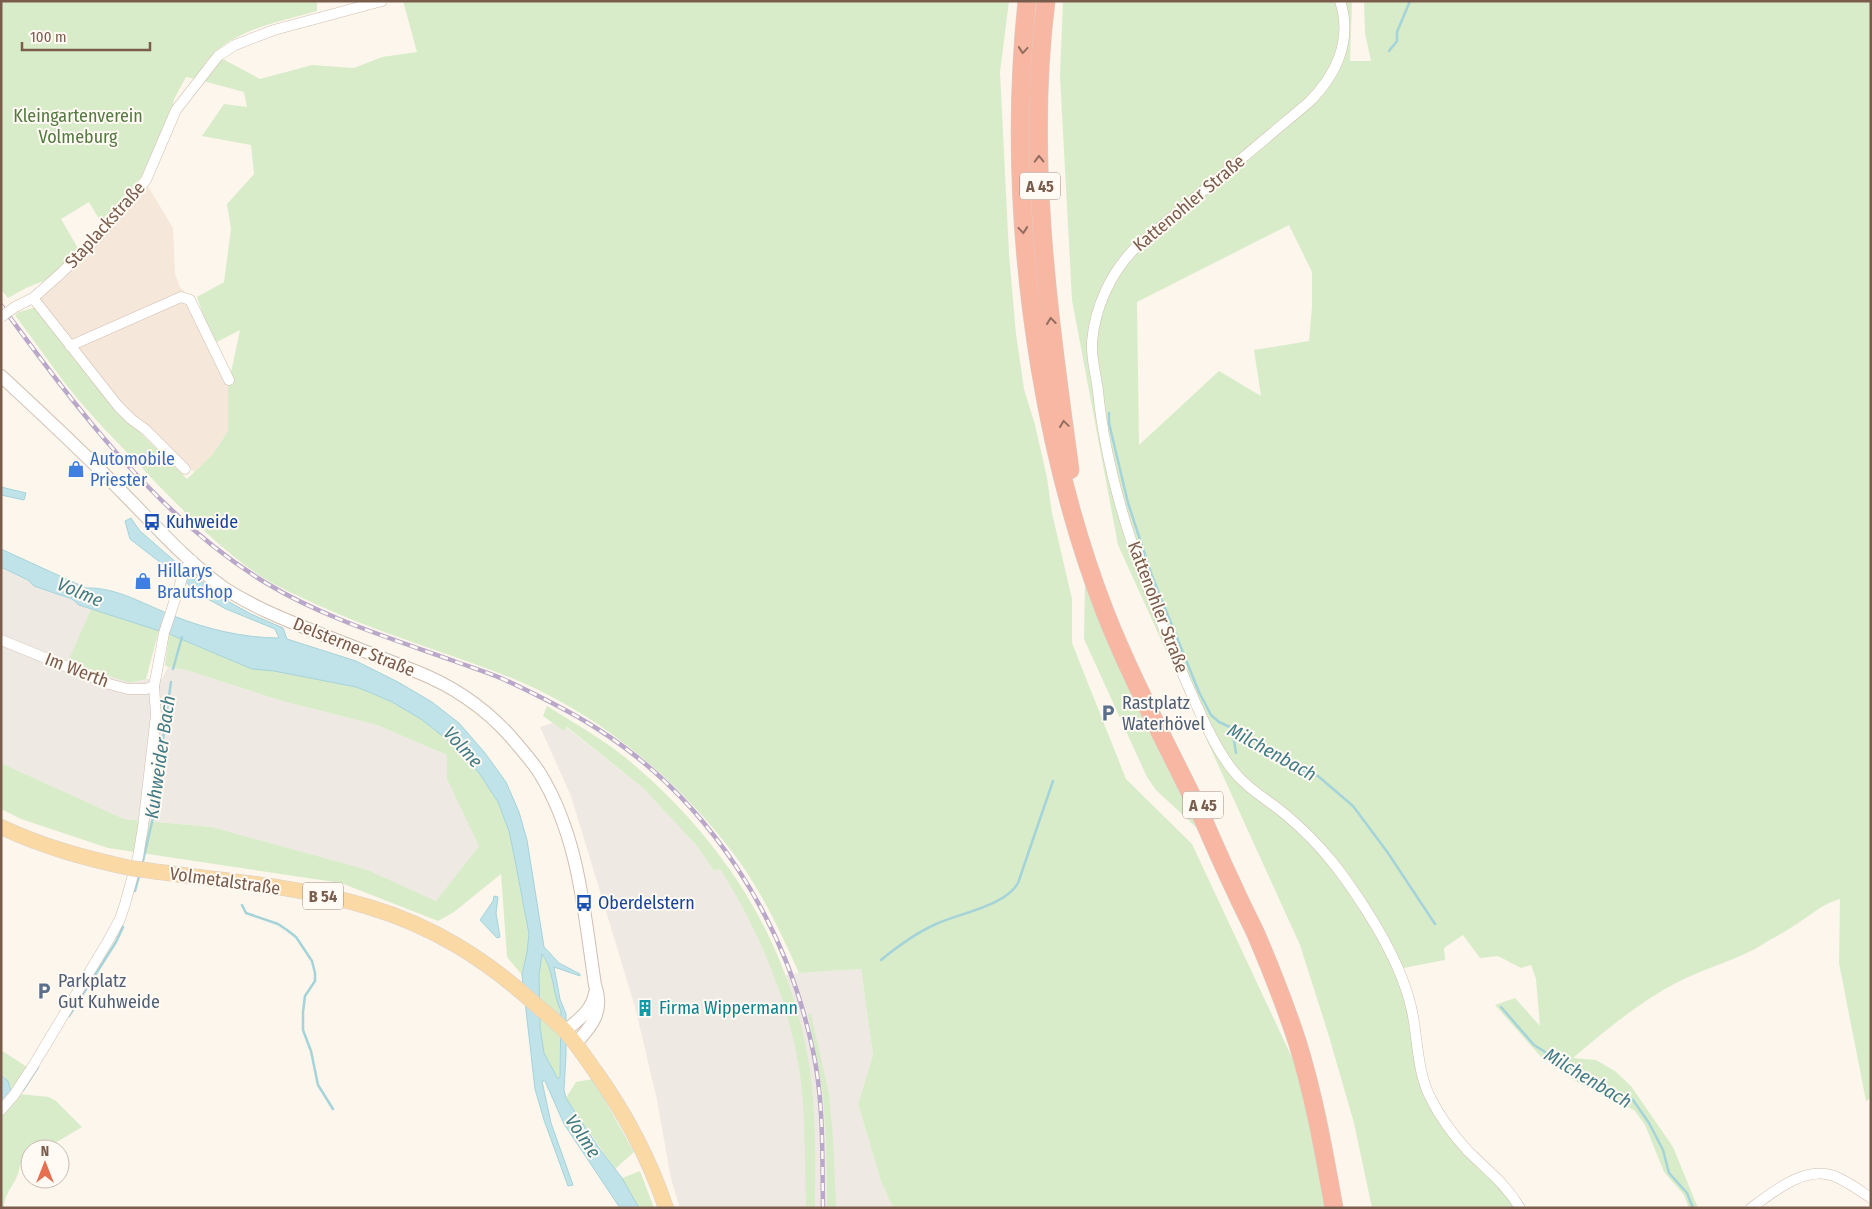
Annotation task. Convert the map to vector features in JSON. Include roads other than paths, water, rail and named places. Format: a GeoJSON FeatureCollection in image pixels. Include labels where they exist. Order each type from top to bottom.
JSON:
{"type":"FeatureCollection","features":[{"type":"Feature","properties":{"kind":"highway","name":"A 45"},"geometry":{"type":"LineString","coordinates":[[1027,1],[1019,116],[1021,200],[1028,285],[1049,371]]}},
{"type":"Feature","properties":{"kind":"highway","name":"A 45"},"geometry":{"type":"LineString","coordinates":[[1046,1],[1038,117],[1040,192],[1046,276],[1049,371],[1060,472],[1076,528],[1105,612],[1139,691],[1255,931],[1297,1042],[1320,1130],[1334,1208]]}},
{"type":"Feature","properties":{"kind":"highway","name":"A 45"},"geometry":{"type":"LineString","coordinates":[[1053,404],[1083,527],[1113,610],[1147,689],[1263,929],[1304,1042],[1328,1129],[1344,1208]]}},
{"type":"Feature","properties":{"kind":"main road","name":"Volmetalstraße"},"geometry":{"type":"LineString","coordinates":[[1,827],[32,842],[87,859],[130,868],[311,893],[389,914],[428,930],[463,948],[488,964],[565,1031]]}},
{"type":"Feature","properties":{"kind":"main road","name":"B 54"},"geometry":{"type":"LineString","coordinates":[[565,1031],[576,1043],[632,1127],[647,1158],[666,1208]]}},
{"type":"Feature","properties":{"kind":"street","name":"Staplackstraße"},"geometry":{"type":"LineString","coordinates":[[1,317],[33,298],[58,276],[98,237],[146,180],[176,110],[218,56],[235,45],[274,30],[382,1]]}},
{"type":"Feature","properties":{"kind":"street","name":"Kattenohler Straße"},"geometry":{"type":"LineString","coordinates":[[1340,1],[1344,23],[1343,42],[1337,64],[1327,83],[1308,103],[1135,248],[1116,272],[1102,300],[1093,337],[1092,356],[1100,412],[1114,477],[1145,580],[1188,687],[1224,758],[1242,780],[1324,850],[1345,877],[1372,919],[1395,962],[1410,1003],[1423,1079],[1435,1107],[1454,1135],[1504,1185],[1520,1208]]}},
{"type":"Feature","properties":{"kind":"street"},"geometry":{"type":"LineString","coordinates":[[70,346],[181,297],[190,300],[229,380]]}},
{"type":"Feature","properties":{"kind":"street"},"geometry":{"type":"LineString","coordinates":[[33,298],[118,406],[146,430],[185,470]]}},
{"type":"Feature","properties":{"kind":"street","name":"Delsterner Straße"},"geometry":{"type":"LineString","coordinates":[[1,376],[96,466],[188,565],[258,607],[292,623],[429,677],[470,700],[505,731],[538,771],[556,804],[568,836],[581,888],[599,1002],[596,1017],[588,1030],[576,1043]]}},
{"type":"Feature","properties":{"kind":"street"},"geometry":{"type":"LineString","coordinates":[[1,1110],[14,1095],[33,1066],[120,919],[138,857],[143,827],[156,715],[154,686],[164,633],[188,565]]}},
{"type":"Feature","properties":{"kind":"street","name":"Im Werth"},"geometry":{"type":"LineString","coordinates":[[1,640],[109,684],[128,689],[146,689],[154,686]]}},
{"type":"Feature","properties":{"kind":"street","name":"Delsterner Straße"},"geometry":{"type":"LineString","coordinates":[[565,1031],[581,1018],[592,1005],[595,985]]}},
{"type":"Feature","properties":{"kind":"street"},"geometry":{"type":"LineString","coordinates":[[1751,1208],[1795,1180],[1820,1173],[1835,1176],[1871,1198]]}},
{"type":"Feature","properties":{"kind":"water"},"geometry":{"type":"Polygon","coordinates":[[[1,487],[26,493],[24,500],[1,495],[1,487]]]}},
{"type":"Feature","properties":{"kind":"water","name":"Volme"},"geometry":{"type":"Polygon","coordinates":[[[131,518],[140,531],[178,564],[231,603],[283,628],[287,639],[356,661],[432,702],[459,723],[485,753],[506,782],[519,812],[527,840],[544,947],[559,963],[580,974],[580,976],[554,967],[560,999],[566,1014],[564,1090],[566,1098],[599,1148],[622,1178],[639,1208],[620,1208],[564,1124],[545,1081],[542,1081],[551,1123],[573,1185],[568,1186],[535,1089],[522,975],[529,934],[509,831],[498,802],[479,773],[459,749],[421,719],[392,702],[369,692],[356,687],[274,671],[252,669],[169,634],[79,605],[72,599],[34,586],[28,580],[1,567],[1,549],[86,588],[109,590],[199,625],[225,632],[279,638],[275,629],[226,609],[206,598],[130,539],[125,521],[131,518]],[[542,954],[539,975],[540,1027],[544,1053],[558,1079],[560,1077],[561,1011],[546,960],[542,954]]]}},
{"type":"Feature","properties":{"kind":"water"},"geometry":{"type":"Polygon","coordinates":[[[494,896],[498,897],[496,913],[500,937],[497,938],[480,920],[493,901],[494,896]]]}},
{"type":"Feature","properties":{"kind":"water"},"geometry":{"type":"Polygon","coordinates":[[[1,1075],[8,1081],[11,1092],[1,1106],[1,1075]]]}},
{"type":"Feature","properties":{"kind":"waterway","name":"Milchenbach"},"geometry":{"type":"LineString","coordinates":[[1389,51],[1397,41],[1397,32],[1410,1]]}},
{"type":"Feature","properties":{"kind":"waterway","name":"Milchenbach"},"geometry":{"type":"LineString","coordinates":[[1109,413],[1109,423],[1128,503],[1152,576],[1199,692],[1211,715],[1219,722],[1290,762],[1297,770],[1318,776],[1353,806],[1388,853],[1435,924]]}},
{"type":"Feature","properties":{"kind":"waterway","name":"Kuhweider Bach"},"geometry":{"type":"LineString","coordinates":[[173,669],[182,637]]}},
{"type":"Feature","properties":{"kind":"waterway","name":"Kuhweider Bach"},"geometry":{"type":"LineString","coordinates":[[142,865],[159,792],[160,760],[171,682]]}},
{"type":"Feature","properties":{"kind":"waterway"},"geometry":{"type":"LineString","coordinates":[[1232,728],[1236,753]]}},
{"type":"Feature","properties":{"kind":"waterway"},"geometry":{"type":"LineString","coordinates":[[881,960],[907,940],[929,928],[993,903],[1012,891],[1018,883],[1053,781]]}},
{"type":"Feature","properties":{"kind":"waterway","name":"Kuhweider Bach"},"geometry":{"type":"LineString","coordinates":[[135,891],[139,876]]}},
{"type":"Feature","properties":{"kind":"waterway"},"geometry":{"type":"LineString","coordinates":[[242,905],[246,913],[278,924],[296,937],[312,961],[315,981],[305,996],[303,1030],[311,1051],[318,1085],[333,1109]]}},
{"type":"Feature","properties":{"kind":"waterway","name":"Kuhweider Bach"},"geometry":{"type":"LineString","coordinates":[[69,1016],[116,942],[123,927]]}},
{"type":"Feature","properties":{"kind":"waterway","name":"Milchenbach"},"geometry":{"type":"LineString","coordinates":[[1501,1007],[1534,1045],[1593,1082],[1633,1100],[1649,1123],[1663,1150],[1669,1173],[1687,1193],[1693,1208]]}},
{"type":"Feature","properties":{"kind":"waterway","name":"Kuhweider Bach"},"geometry":{"type":"LineString","coordinates":[[23,1090],[38,1067]]}},
{"type":"Feature","properties":{"kind":"railway"},"geometry":{"type":"LineString","coordinates":[[1,305],[58,382],[120,457],[189,526],[226,556],[266,583],[311,607],[497,676],[573,714],[637,757],[674,790],[707,827],[737,867],[762,910],[784,956],[801,1003],[817,1070],[822,1129],[823,1208]]}},
{"type":"Feature","properties":{"kind":"place","name":"Automobile Priester"},"geometry":{"type":"Point","coordinates":[76,469]}},
{"type":"Feature","properties":{"kind":"place","name":"Kuhweide"},"geometry":{"type":"Point","coordinates":[152,522]}},
{"type":"Feature","properties":{"kind":"place","name":"Hillarys Brautshop"},"geometry":{"type":"Point","coordinates":[143,581]}},
{"type":"Feature","properties":{"kind":"place","name":"Rastplatz Waterhövel"},"geometry":{"type":"Point","coordinates":[1108,713]}},
{"type":"Feature","properties":{"kind":"place","name":"Oberdelstern"},"geometry":{"type":"Point","coordinates":[584,903]}},
{"type":"Feature","properties":{"kind":"place","name":"Parkplatz Gut Kuhweide"},"geometry":{"type":"Point","coordinates":[44,991]}},
{"type":"Feature","properties":{"kind":"place","name":"Firma Wippermann"},"geometry":{"type":"Point","coordinates":[645,1008]}},
{"type":"Feature","properties":{"kind":"park label","name":"Kleingartenverein Volmeburg"},"geometry":{"type":"Point","coordinates":[78,126]}}]}
